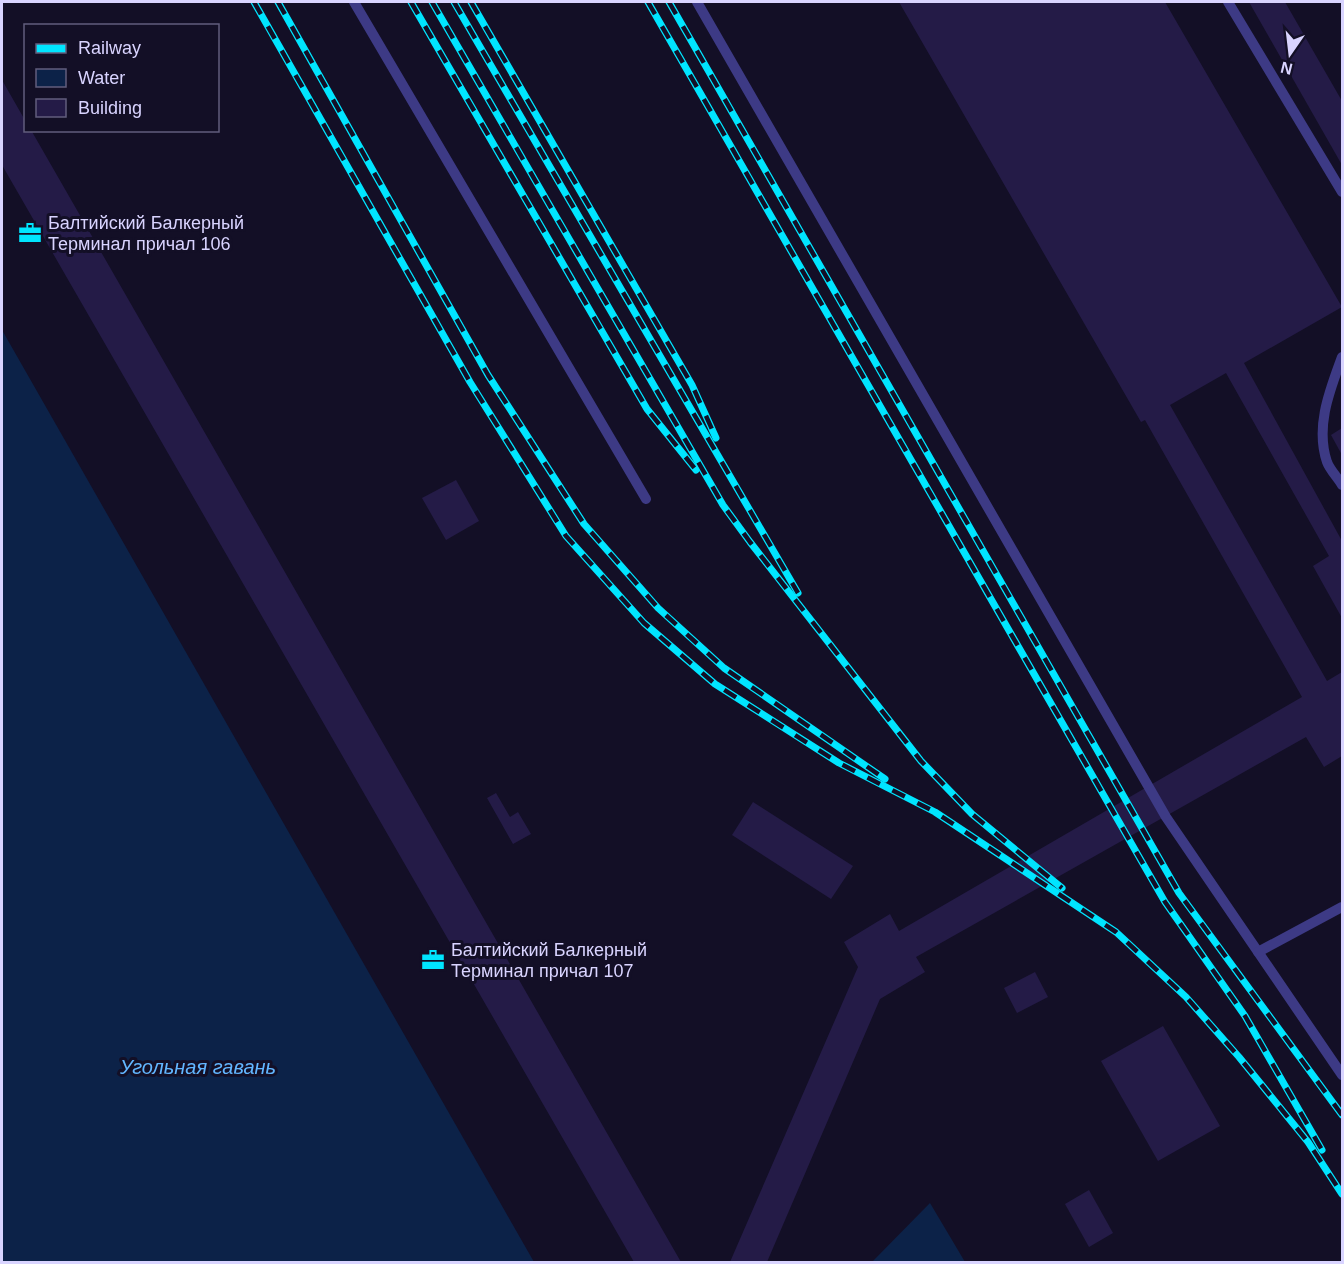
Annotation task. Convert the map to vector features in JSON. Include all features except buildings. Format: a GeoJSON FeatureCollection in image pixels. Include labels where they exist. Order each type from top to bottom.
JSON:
{"type":"FeatureCollection","features":[{"type":"Feature","properties":{"kind":"lane"},"geometry":{"type":"LineString","coordinates":[[354,2],[646,499]]}},
{"type":"Feature","properties":{"kind":"lane"},"geometry":{"type":"LineString","coordinates":[[697,2],[1166,817],[1342,1075]]}},
{"type":"Feature","properties":{"kind":"lane"},"geometry":{"type":"LineString","coordinates":[[1228,2],[1342,192]]}},
{"type":"Feature","properties":{"kind":"lane"},"geometry":{"type":"LineString","coordinates":[[1342,357],[1325,403],[1323,434],[1327,462],[1342,485]]}},
{"type":"Feature","properties":{"kind":"lane"},"geometry":{"type":"LineString","coordinates":[[1258,952],[1342,907]]}},
{"type":"Feature","properties":{"kind":"water","name":"Угольная гавань"},"geometry":{"type":"Polygon","coordinates":[[[2,330],[534,1262],[2,1262],[2,330]]]}},
{"type":"Feature","properties":{"kind":"water"},"geometry":{"type":"Polygon","coordinates":[[[930,1203],[965,1262],[872,1262],[930,1203]]]}},
{"type":"Feature","properties":{"kind":"railway"},"geometry":{"type":"LineString","coordinates":[[254,2],[470,382],[566,536],[644,623],[715,684],[839,763],[935,812],[1116,932],[1186,997],[1239,1057],[1308,1142],[1342,1194]]}},
{"type":"Feature","properties":{"kind":"railway"},"geometry":{"type":"LineString","coordinates":[[278,2],[488,375],[584,524],[658,608],[724,668],[885,779]]}},
{"type":"Feature","properties":{"kind":"railway"},"geometry":{"type":"LineString","coordinates":[[411,2],[647,409],[696,470]]}},
{"type":"Feature","properties":{"kind":"railway"},"geometry":{"type":"LineString","coordinates":[[432,2],[723,505],[921,761],[972,814],[1062,888]]}},
{"type":"Feature","properties":{"kind":"railway"},"geometry":{"type":"LineString","coordinates":[[454,2],[798,593]]}},
{"type":"Feature","properties":{"kind":"railway"},"geometry":{"type":"LineString","coordinates":[[471,2],[692,385],[716,438]]}},
{"type":"Feature","properties":{"kind":"railway"},"geometry":{"type":"LineString","coordinates":[[648,2],[1165,902],[1245,1016],[1322,1150]]}},
{"type":"Feature","properties":{"kind":"railway"},"geometry":{"type":"LineString","coordinates":[[669,2],[1179,893],[1342,1115]]}},
{"type":"Feature","properties":{"kind":"place","name":"Балтийский Балкерный Терминал причал 106"},"geometry":{"type":"Point","coordinates":[30,233]}},
{"type":"Feature","properties":{"kind":"place","name":"Балтийский Балкерный Терминал причал 107"},"geometry":{"type":"Point","coordinates":[433,960]}}]}
